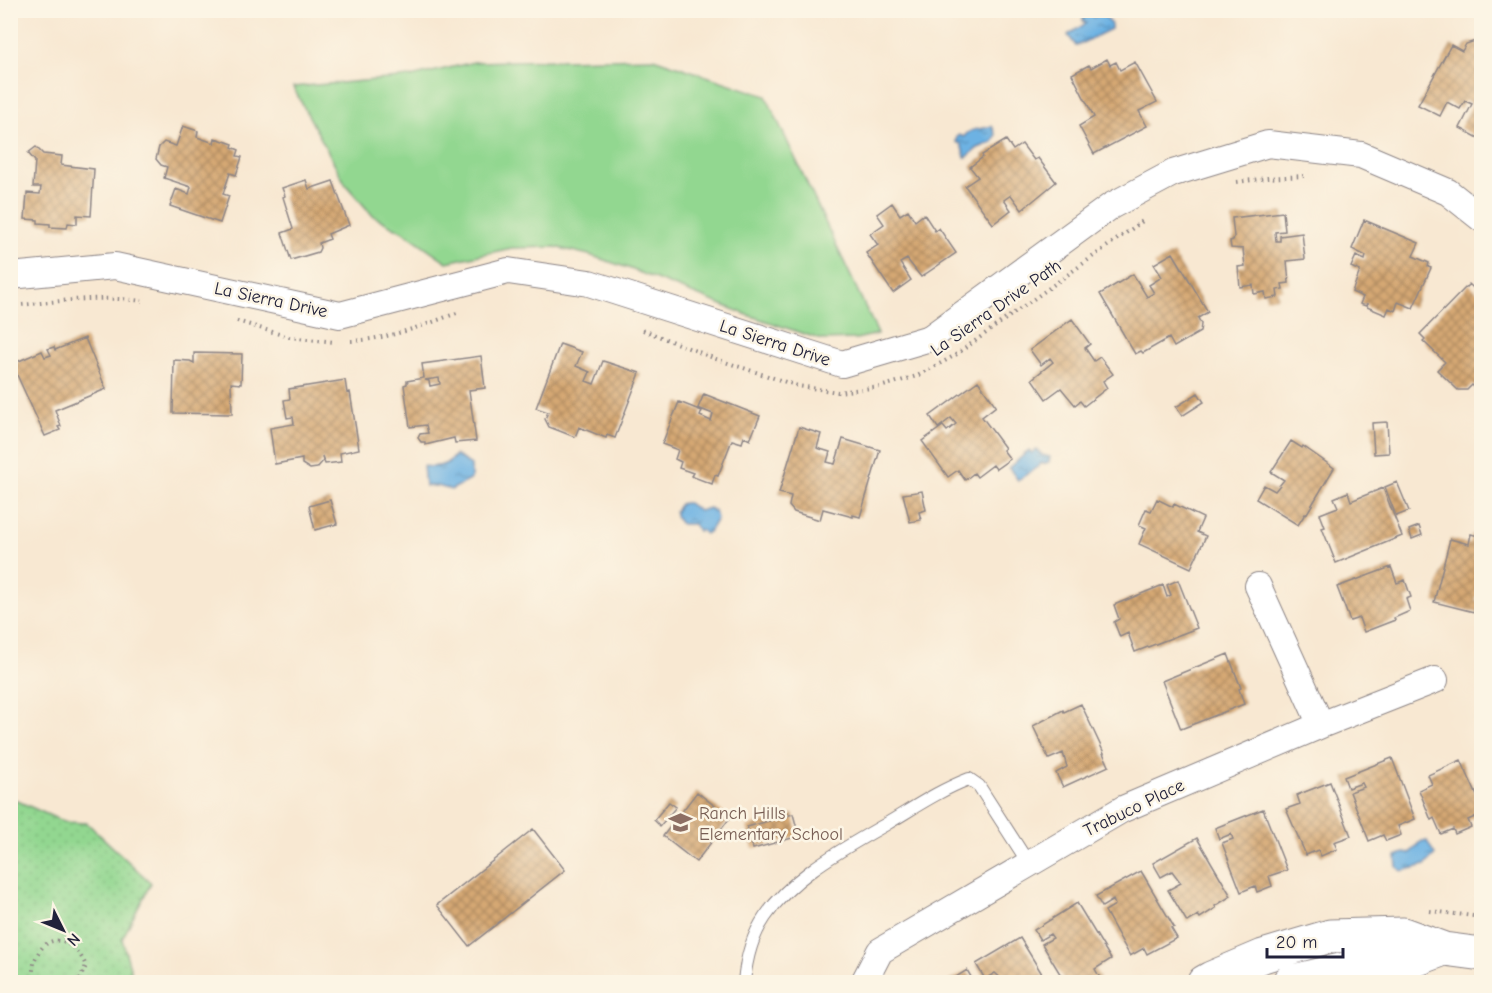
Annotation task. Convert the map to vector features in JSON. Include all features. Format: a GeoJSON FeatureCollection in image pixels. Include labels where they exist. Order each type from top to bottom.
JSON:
{"type":"FeatureCollection","features":[{"type":"Feature","properties":{"kind":"main road"},"geometry":{"type":"LineString","coordinates":[[1204,982],[1263,956],[1330,936],[1402,934],[1444,949],[1482,954]]}},
{"type":"Feature","properties":{"kind":"main road"},"geometry":{"type":"LineString","coordinates":[[1289,982],[1353,967],[1402,965],[1444,949]]}},
{"type":"Feature","properties":{"kind":"street","name":"La Sierra Drive"},"geometry":{"type":"LineString","coordinates":[[10,276],[115,267],[340,315],[508,271],[589,283],[842,364],[930,338],[1111,206],[1173,173],[1268,144],[1361,156],[1448,192],[1482,219]]}},
{"type":"Feature","properties":{"kind":"street"},"geometry":{"type":"LineString","coordinates":[[1258,586],[1321,725]]}},
{"type":"Feature","properties":{"kind":"street","name":"Trabuco Place"},"geometry":{"type":"LineString","coordinates":[[864,982],[880,951],[1124,809],[1321,725],[1435,680]]}},
{"type":"Feature","properties":{"kind":"lane"},"geometry":{"type":"LineString","coordinates":[[744,982],[747,958],[764,918],[795,882],[835,855],[948,787],[969,779],[979,786],[1029,864]]}},
{"type":"Feature","properties":{"kind":"path"},"geometry":{"type":"LineString","coordinates":[[1232,183],[1307,176]]}},
{"type":"Feature","properties":{"kind":"path","name":"La Sierra Drive Path"},"geometry":{"type":"LineString","coordinates":[[639,328],[798,386],[838,392],[880,387],[917,376],[949,360],[1145,219]]}},
{"type":"Feature","properties":{"kind":"path"},"geometry":{"type":"LineString","coordinates":[[10,306],[102,298],[148,301]]}},
{"type":"Feature","properties":{"kind":"path"},"geometry":{"type":"LineString","coordinates":[[226,317],[279,335],[328,342],[363,340],[395,334],[461,312]]}},
{"type":"Feature","properties":{"kind":"path"},"geometry":{"type":"LineString","coordinates":[[29,982],[33,977],[34,962],[39,953],[53,941],[63,941],[82,955],[86,966],[78,982]]}},
{"type":"Feature","properties":{"kind":"green space"},"geometry":{"type":"Polygon","coordinates":[[[653,58],[766,96],[878,334],[856,339],[822,340],[745,314],[628,268],[555,247],[512,248],[447,262],[405,233],[373,216],[346,185],[293,87],[411,77],[474,62],[653,58]]]}},
{"type":"Feature","properties":{"kind":"green space"},"geometry":{"type":"Polygon","coordinates":[[[11,798],[64,822],[87,823],[151,883],[122,939],[134,982],[11,982],[11,798]]]}},
{"type":"Feature","properties":{"kind":"water"},"geometry":{"type":"Polygon","coordinates":[[[1091,13],[1094,17],[1099,14],[1104,16],[1109,21],[1111,29],[1076,46],[1068,35],[1086,23],[1083,21],[1083,14],[1091,13]]]}},
{"type":"Feature","properties":{"kind":"water"},"geometry":{"type":"Polygon","coordinates":[[[992,126],[996,135],[993,142],[965,157],[961,144],[956,142],[957,137],[959,135],[964,137],[973,130],[992,126]]]}},
{"type":"Feature","properties":{"kind":"water"},"geometry":{"type":"Polygon","coordinates":[[[1036,450],[1050,457],[1049,462],[1041,463],[1018,480],[1009,468],[1029,451],[1032,453],[1036,450]]]}},
{"type":"Feature","properties":{"kind":"water"},"geometry":{"type":"Polygon","coordinates":[[[455,455],[471,465],[471,479],[451,490],[438,486],[425,486],[423,466],[441,465],[449,462],[455,455]]]}},
{"type":"Feature","properties":{"kind":"water"},"geometry":{"type":"Polygon","coordinates":[[[688,503],[699,511],[709,508],[715,511],[717,519],[709,532],[705,534],[701,530],[698,531],[694,524],[681,524],[675,516],[675,511],[680,504],[688,503]]]}},
{"type":"Feature","properties":{"kind":"water"},"geometry":{"type":"Polygon","coordinates":[[[1422,841],[1427,841],[1435,855],[1425,865],[1402,871],[1397,867],[1396,856],[1409,854],[1422,841]]]}},
{"type":"Feature","properties":{"kind":"building"},"geometry":{"type":"Polygon","coordinates":[[[1475,41],[1482,45],[1482,140],[1460,128],[1472,104],[1465,101],[1460,109],[1447,102],[1440,116],[1418,105],[1451,45],[1462,51],[1466,44],[1475,41]]]}},
{"type":"Feature","properties":{"kind":"building"},"geometry":{"type":"Polygon","coordinates":[[[1107,59],[1110,65],[1116,62],[1120,70],[1135,62],[1157,102],[1139,111],[1147,126],[1094,154],[1079,126],[1094,117],[1072,74],[1089,65],[1091,68],[1107,59]]]}},
{"type":"Feature","properties":{"kind":"building"},"geometry":{"type":"Polygon","coordinates":[[[183,126],[198,131],[197,137],[214,143],[215,138],[233,144],[232,147],[239,150],[237,156],[242,157],[236,175],[230,173],[223,194],[229,196],[220,223],[170,206],[176,189],[189,194],[191,187],[164,178],[167,167],[161,165],[156,159],[159,147],[164,142],[176,146],[183,126]]]}},
{"type":"Feature","properties":{"kind":"building"},"geometry":{"type":"Polygon","coordinates":[[[1006,140],[1013,150],[1022,144],[1034,160],[1038,158],[1056,182],[1022,210],[1011,195],[1004,200],[1011,210],[993,224],[965,186],[978,177],[970,167],[983,157],[982,155],[1006,140]]]}},
{"type":"Feature","properties":{"kind":"building"},"geometry":{"type":"Polygon","coordinates":[[[36,147],[43,154],[62,156],[61,165],[94,169],[91,216],[77,215],[77,224],[68,223],[67,228],[50,227],[50,224],[38,223],[38,220],[25,219],[27,193],[40,194],[41,187],[33,187],[35,161],[28,153],[36,147]]]}},
{"type":"Feature","properties":{"kind":"building"},"geometry":{"type":"Polygon","coordinates":[[[306,180],[309,189],[333,181],[349,225],[328,234],[330,239],[319,243],[318,252],[291,260],[282,233],[293,229],[282,188],[306,180]]]}},
{"type":"Feature","properties":{"kind":"building"},"geometry":{"type":"Polygon","coordinates":[[[892,203],[900,215],[908,210],[915,221],[924,214],[935,231],[939,228],[956,253],[921,277],[907,259],[900,263],[911,280],[893,293],[866,253],[878,245],[870,234],[884,224],[877,214],[892,203]]]}},
{"type":"Feature","properties":{"kind":"building"},"geometry":{"type":"Polygon","coordinates":[[[1283,212],[1285,231],[1275,232],[1276,241],[1280,241],[1280,236],[1302,233],[1305,259],[1287,261],[1289,283],[1282,284],[1283,289],[1277,290],[1278,297],[1266,299],[1265,292],[1254,294],[1253,285],[1240,287],[1238,267],[1245,266],[1243,249],[1231,248],[1230,241],[1234,237],[1232,218],[1283,212]]]}},
{"type":"Feature","properties":{"kind":"building"},"geometry":{"type":"Polygon","coordinates":[[[1364,220],[1419,243],[1413,256],[1429,263],[1428,267],[1431,268],[1413,308],[1398,302],[1395,311],[1389,308],[1386,315],[1367,307],[1367,303],[1366,306],[1360,304],[1363,297],[1352,292],[1360,271],[1351,267],[1356,256],[1365,260],[1366,256],[1352,249],[1364,220]]]}},
{"type":"Feature","properties":{"kind":"building"},"geometry":{"type":"Polygon","coordinates":[[[1173,253],[1208,312],[1198,318],[1201,324],[1200,332],[1174,347],[1169,338],[1143,353],[1141,351],[1135,354],[1100,294],[1133,274],[1147,297],[1154,293],[1149,285],[1162,277],[1154,264],[1173,253]]]}},
{"type":"Feature","properties":{"kind":"building"},"geometry":{"type":"Polygon","coordinates":[[[1469,284],[1482,296],[1482,327],[1478,330],[1482,333],[1482,394],[1472,385],[1467,390],[1458,390],[1437,370],[1445,362],[1423,341],[1425,339],[1420,334],[1469,284]]]}},
{"type":"Feature","properties":{"kind":"building"},"geometry":{"type":"Polygon","coordinates":[[[1072,319],[1090,344],[1085,348],[1094,361],[1100,357],[1113,374],[1103,381],[1107,388],[1084,406],[1080,401],[1075,405],[1061,388],[1046,399],[1032,379],[1053,362],[1050,358],[1041,365],[1030,350],[1072,319]]]}},
{"type":"Feature","properties":{"kind":"building"},"geometry":{"type":"Polygon","coordinates":[[[85,338],[106,389],[55,410],[61,426],[58,427],[60,430],[45,436],[12,364],[42,351],[45,357],[51,355],[48,349],[54,347],[55,350],[85,338]]]}},
{"type":"Feature","properties":{"kind":"building"},"geometry":{"type":"Polygon","coordinates":[[[560,344],[582,352],[576,366],[590,372],[586,381],[594,384],[603,361],[640,373],[615,438],[607,435],[606,438],[579,427],[575,437],[549,427],[545,419],[548,412],[536,408],[560,344]]]}},
{"type":"Feature","properties":{"kind":"building"},"geometry":{"type":"Polygon","coordinates":[[[194,353],[242,354],[241,384],[231,383],[232,414],[173,413],[174,360],[194,363],[194,353]]]}},
{"type":"Feature","properties":{"kind":"building"},"geometry":{"type":"Polygon","coordinates":[[[481,356],[485,388],[469,390],[476,441],[455,443],[454,438],[425,445],[425,442],[421,442],[418,438],[420,434],[428,433],[426,425],[410,427],[404,385],[407,381],[424,378],[422,364],[481,356]],[[439,378],[425,380],[429,381],[430,386],[440,384],[439,378]]]}},
{"type":"Feature","properties":{"kind":"building"},"geometry":{"type":"Polygon","coordinates":[[[345,380],[347,393],[350,392],[359,449],[340,453],[341,462],[325,464],[322,456],[323,461],[317,468],[310,469],[302,464],[302,459],[275,464],[270,428],[294,424],[293,417],[287,418],[284,400],[290,399],[289,389],[345,380]]]}},
{"type":"Feature","properties":{"kind":"building"},"geometry":{"type":"Polygon","coordinates":[[[978,381],[996,406],[982,417],[1005,448],[1003,450],[1010,459],[996,469],[993,465],[977,477],[974,473],[965,480],[958,470],[948,477],[922,441],[943,426],[947,431],[956,424],[951,418],[938,428],[930,416],[978,381]]]}},
{"type":"Feature","properties":{"kind":"building"},"geometry":{"type":"Polygon","coordinates":[[[1198,393],[1204,402],[1182,416],[1176,407],[1198,393]]]}},
{"type":"Feature","properties":{"kind":"building"},"geometry":{"type":"Polygon","coordinates":[[[704,394],[760,416],[750,440],[744,437],[742,443],[732,440],[718,476],[715,475],[712,484],[691,476],[693,473],[679,468],[681,462],[675,459],[678,450],[662,444],[679,402],[702,411],[700,416],[711,421],[713,414],[698,408],[704,394]]]}},
{"type":"Feature","properties":{"kind":"building"},"geometry":{"type":"Polygon","coordinates":[[[1387,422],[1389,453],[1374,454],[1372,423],[1387,422]]]}},
{"type":"Feature","properties":{"kind":"building"},"geometry":{"type":"Polygon","coordinates":[[[799,427],[821,434],[817,448],[830,452],[827,462],[835,464],[843,439],[880,450],[860,517],[823,509],[820,520],[794,512],[789,506],[791,496],[779,493],[799,427]]]}},
{"type":"Feature","properties":{"kind":"building"},"geometry":{"type":"Polygon","coordinates":[[[1291,441],[1302,448],[1303,446],[1334,468],[1298,525],[1256,499],[1264,485],[1275,491],[1284,480],[1271,472],[1291,441]]]}},
{"type":"Feature","properties":{"kind":"building"},"geometry":{"type":"Polygon","coordinates":[[[1397,482],[1409,511],[1396,516],[1385,487],[1397,482]]]}},
{"type":"Feature","properties":{"kind":"building"},"geometry":{"type":"Polygon","coordinates":[[[1383,488],[1402,536],[1336,563],[1322,528],[1325,527],[1320,514],[1338,507],[1334,498],[1348,492],[1351,501],[1383,488]]]}},
{"type":"Feature","properties":{"kind":"building"},"geometry":{"type":"Polygon","coordinates":[[[922,491],[926,510],[919,512],[921,520],[910,522],[903,494],[922,491]]]}},
{"type":"Feature","properties":{"kind":"building"},"geometry":{"type":"Polygon","coordinates":[[[1157,499],[1173,507],[1174,504],[1203,518],[1197,532],[1206,536],[1191,568],[1139,544],[1146,528],[1139,525],[1146,509],[1151,511],[1157,499]]]}},
{"type":"Feature","properties":{"kind":"building"},"geometry":{"type":"Polygon","coordinates":[[[330,500],[337,524],[315,530],[309,506],[330,500]]]}},
{"type":"Feature","properties":{"kind":"building"},"geometry":{"type":"Polygon","coordinates":[[[1419,526],[1422,535],[1412,539],[1409,530],[1419,526]]]}},
{"type":"Feature","properties":{"kind":"building"},"geometry":{"type":"Polygon","coordinates":[[[1471,534],[1482,537],[1482,597],[1476,596],[1475,600],[1482,601],[1482,614],[1434,602],[1450,539],[1469,544],[1471,534]]]}},
{"type":"Feature","properties":{"kind":"building"},"geometry":{"type":"Polygon","coordinates":[[[1391,567],[1397,583],[1405,580],[1411,597],[1406,599],[1410,611],[1394,618],[1395,620],[1364,632],[1359,618],[1350,621],[1337,587],[1391,567]]]}},
{"type":"Feature","properties":{"kind":"building"},"geometry":{"type":"Polygon","coordinates":[[[1178,580],[1197,628],[1135,652],[1128,633],[1120,637],[1114,622],[1119,619],[1114,605],[1163,585],[1167,597],[1171,595],[1167,585],[1178,580]]]}},
{"type":"Feature","properties":{"kind":"building"},"geometry":{"type":"Polygon","coordinates":[[[1228,654],[1241,688],[1239,689],[1244,704],[1181,729],[1162,681],[1228,654]]]}},
{"type":"Feature","properties":{"kind":"building"},"geometry":{"type":"Polygon","coordinates":[[[1081,704],[1109,766],[1063,787],[1056,773],[1067,767],[1063,753],[1049,759],[1033,726],[1063,710],[1064,712],[1081,704]]]}},
{"type":"Feature","properties":{"kind":"building"},"geometry":{"type":"Polygon","coordinates":[[[1392,758],[1415,819],[1398,826],[1401,835],[1386,841],[1383,835],[1369,841],[1350,792],[1364,787],[1362,783],[1348,788],[1344,777],[1392,758]]]}},
{"type":"Feature","properties":{"kind":"building"},"geometry":{"type":"Polygon","coordinates":[[[1461,760],[1482,807],[1482,814],[1468,820],[1471,827],[1455,834],[1453,829],[1441,834],[1434,818],[1431,820],[1419,790],[1432,784],[1428,775],[1461,760]]]}},
{"type":"Feature","properties":{"kind":"building"},"geometry":{"type":"Polygon","coordinates":[[[1330,782],[1351,836],[1334,842],[1337,849],[1321,856],[1318,850],[1306,855],[1286,809],[1300,804],[1297,795],[1330,782]]]}},
{"type":"Feature","properties":{"kind":"building"},"geometry":{"type":"Polygon","coordinates":[[[697,792],[730,818],[696,862],[663,836],[697,792]]]}},
{"type":"Feature","properties":{"kind":"building"},"geometry":{"type":"Polygon","coordinates":[[[669,802],[676,807],[660,826],[654,820],[669,802]]]}},
{"type":"Feature","properties":{"kind":"building"},"geometry":{"type":"Polygon","coordinates":[[[1263,809],[1287,870],[1269,876],[1272,886],[1257,892],[1255,886],[1241,892],[1222,843],[1233,839],[1231,834],[1219,839],[1215,828],[1263,809]]]}},
{"type":"Feature","properties":{"kind":"building"},"geometry":{"type":"Polygon","coordinates":[[[793,814],[799,836],[753,849],[747,827],[793,814]]]}},
{"type":"Feature","properties":{"kind":"building"},"geometry":{"type":"Polygon","coordinates":[[[533,829],[565,870],[469,946],[437,905],[533,829]]]}},
{"type":"Feature","properties":{"kind":"building"},"geometry":{"type":"Polygon","coordinates":[[[1197,838],[1231,896],[1200,918],[1198,915],[1187,922],[1168,890],[1181,883],[1172,871],[1161,877],[1153,863],[1197,838]]]}},
{"type":"Feature","properties":{"kind":"building"},"geometry":{"type":"Polygon","coordinates":[[[1141,871],[1174,927],[1171,928],[1177,938],[1147,954],[1144,948],[1130,956],[1105,911],[1115,905],[1113,900],[1102,907],[1096,896],[1141,871]]]}},
{"type":"Feature","properties":{"kind":"building"},"geometry":{"type":"Polygon","coordinates":[[[1077,903],[1111,959],[1095,969],[1100,978],[1092,982],[1065,982],[1042,944],[1053,938],[1050,934],[1040,940],[1034,930],[1077,903]]]}},
{"type":"Feature","properties":{"kind":"building"},"geometry":{"type":"Polygon","coordinates":[[[1020,938],[1047,982],[1005,982],[995,973],[985,979],[976,964],[1020,938]]]}},
{"type":"Feature","properties":{"kind":"building"},"geometry":{"type":"Polygon","coordinates":[[[967,970],[974,982],[948,982],[967,970]]]}},
{"type":"Feature","properties":{"kind":"place","name":"Ranch Hills Elementary School"},"geometry":{"type":"Point","coordinates":[681,823]}}]}
